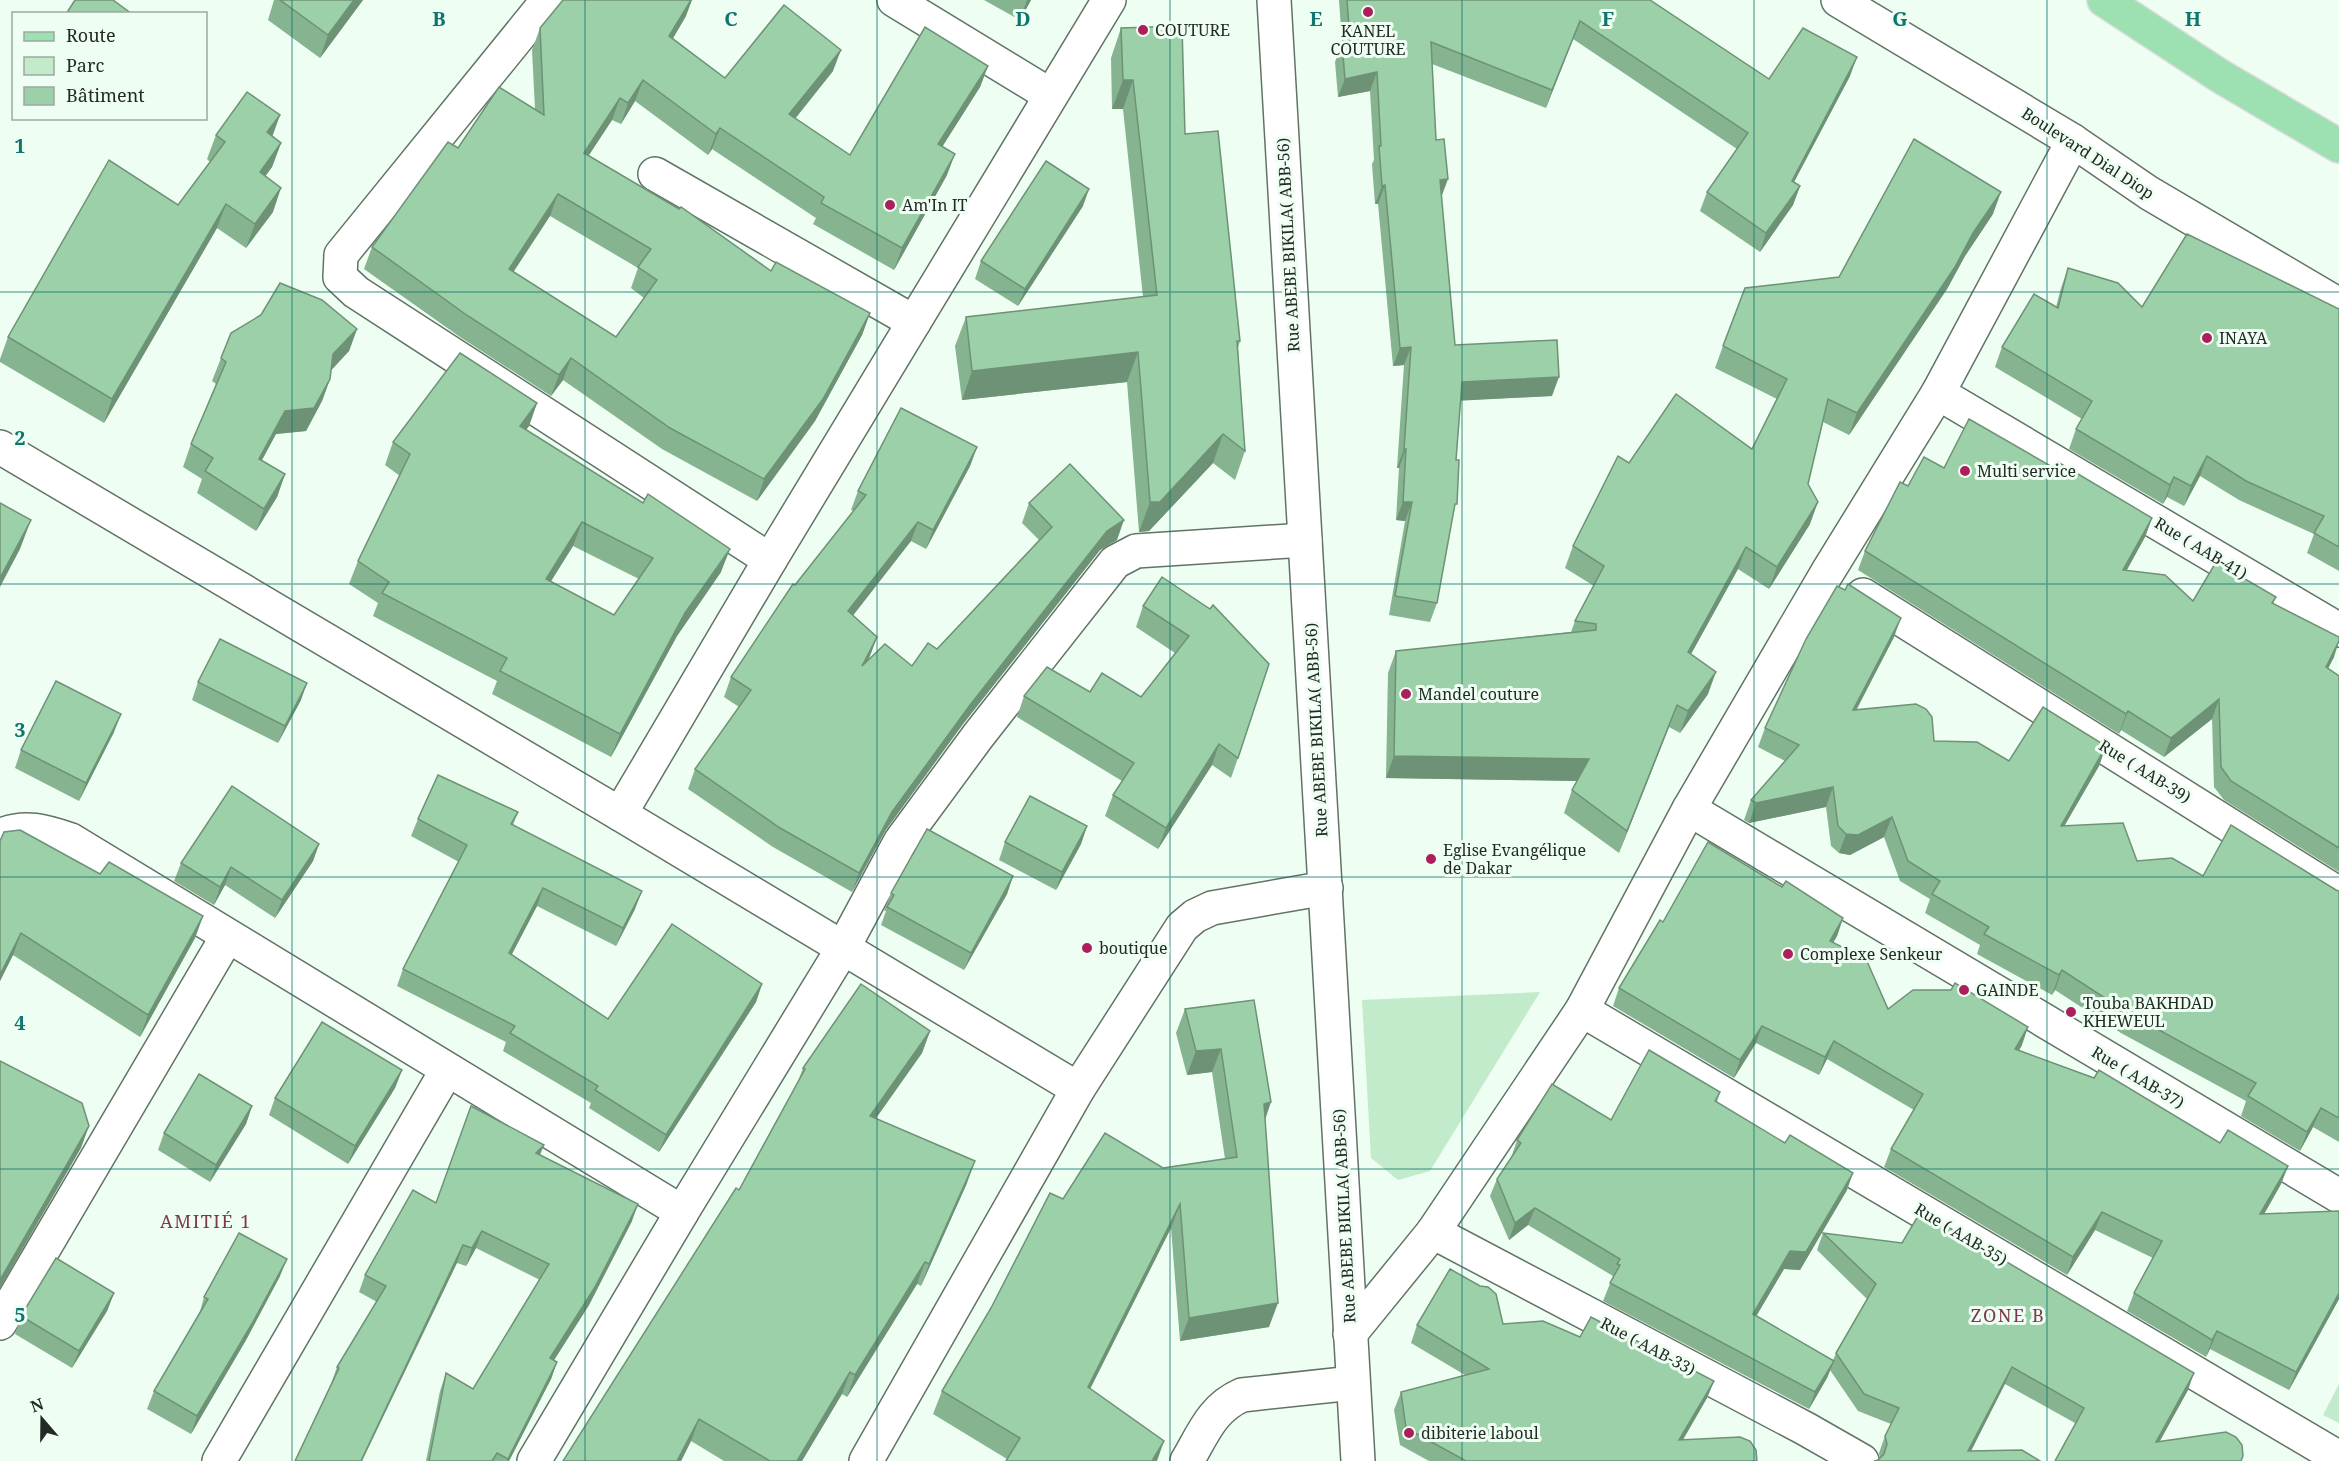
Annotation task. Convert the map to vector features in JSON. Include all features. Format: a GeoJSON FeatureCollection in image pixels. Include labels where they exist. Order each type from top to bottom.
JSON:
{"type":"FeatureCollection","features":[{"type":"Feature","properties":{"kind":"main road"},"geometry":{"type":"LineString","coordinates":[[2119,4],[2220,76],[2339,146]]}},
{"type":"Feature","properties":{"kind":"street"},"geometry":{"type":"LineString","coordinates":[[548,0],[341,255],[340,276],[356,292],[770,560]]}},
{"type":"Feature","properties":{"kind":"street"},"geometry":{"type":"LineString","coordinates":[[894,0],[1050,95]]}},
{"type":"Feature","properties":{"kind":"street"},"geometry":{"type":"LineString","coordinates":[[620,814],[770,560],[1109,0]]}},
{"type":"Feature","properties":{"kind":"street","name":"Rue ABEBE BIKILA( ABB-56)"},"geometry":{"type":"LineString","coordinates":[[1274,0],[1358,1461]]}},
{"type":"Feature","properties":{"kind":"street","name":"Boulevard Dial Diop"},"geometry":{"type":"LineString","coordinates":[[1838,0],[2073,141],[2149,193],[2339,305]]}},
{"type":"Feature","properties":{"kind":"street"},"geometry":{"type":"LineString","coordinates":[[1350,1334],[1433,1232],[1582,1010],[1689,809],[1827,573],[1938,393],[2073,141]]}},
{"type":"Feature","properties":{"kind":"street"},"geometry":{"type":"LineString","coordinates":[[655,174],[914,322]]}},
{"type":"Feature","properties":{"kind":"street","name":"Rue ( AAB-41)"},"geometry":{"type":"LineString","coordinates":[[1938,393],[2339,630]]}},
{"type":"Feature","properties":{"kind":"street"},"geometry":{"type":"LineString","coordinates":[[0,447],[620,814],[1078,1089]]}},
{"type":"Feature","properties":{"kind":"street"},"geometry":{"type":"LineString","coordinates":[[534,1461],[843,948],[900,842],[978,736],[1115,562],[1136,551],[1305,540]]}},
{"type":"Feature","properties":{"kind":"street","name":"Rue ( AAB-39)"},"geometry":{"type":"LineString","coordinates":[[1827,573],[2339,894]]}},
{"type":"Feature","properties":{"kind":"street","name":"Rue ( AAB-37)"},"geometry":{"type":"LineString","coordinates":[[1689,809],[2339,1196]]}},
{"type":"Feature","properties":{"kind":"street"},"geometry":{"type":"LineString","coordinates":[[0,836],[38,829],[71,840],[682,1212]]}},
{"type":"Feature","properties":{"kind":"street"},"geometry":{"type":"LineString","coordinates":[[866,1461],[1078,1089],[1182,927],[1195,916],[1212,908],[1326,888]]}},
{"type":"Feature","properties":{"kind":"street"},"geometry":{"type":"LineString","coordinates":[[0,1323],[227,937]]}},
{"type":"Feature","properties":{"kind":"street","name":"Rue ( AAB-35)"},"geometry":{"type":"LineString","coordinates":[[1582,1010],[2339,1458]]}},
{"type":"Feature","properties":{"kind":"street"},"geometry":{"type":"LineString","coordinates":[[219,1461],[447,1070]]}},
{"type":"Feature","properties":{"kind":"street","name":"Rue ( AAB-33)"},"geometry":{"type":"LineString","coordinates":[[1433,1232],[1806,1429],[1862,1461]]}},
{"type":"Feature","properties":{"kind":"street"},"geometry":{"type":"LineString","coordinates":[[1187,1461],[1215,1414],[1229,1401],[1242,1395],[1353,1383]]}},
{"type":"Feature","properties":{"kind":"green space"},"geometry":{"type":"Polygon","coordinates":[[[1540,992],[1430,1171],[1398,1180],[1371,1158],[1362,1000],[1540,992]]]}},
{"type":"Feature","properties":{"kind":"green space"},"geometry":{"type":"Polygon","coordinates":[[[2339,1384],[2339,1423],[2323,1415],[2339,1384]]]}},
{"type":"Feature","properties":{"kind":"building"},"geometry":{"type":"Polygon","coordinates":[[[75,0],[113,0],[129,12],[67,12],[75,0]]]}},
{"type":"Feature","properties":{"kind":"building"},"geometry":{"type":"Polygon","coordinates":[[[280,0],[354,0],[328,35],[280,0]]]}},
{"type":"Feature","properties":{"kind":"building"},"geometry":{"type":"Polygon","coordinates":[[[563,0],[691,0],[669,36],[725,78],[784,5],[841,50],[789,114],[850,155],[925,27],[988,66],[938,144],[955,154],[902,248],[821,203],[824,197],[720,128],[716,134],[643,80],[628,103],[620,98],[584,153],[679,209],[681,207],[771,271],[776,262],[870,313],[823,399],[764,479],[670,428],[571,358],[559,375],[468,316],[372,247],[448,142],[458,148],[499,87],[544,115],[540,28],[563,0]],[[558,194],[509,269],[616,337],[657,280],[638,267],[651,249],[558,194]]]}},
{"type":"Feature","properties":{"kind":"building"},"geometry":{"type":"Polygon","coordinates":[[[1347,0],[1650,0],[1769,79],[1803,28],[1857,57],[1792,181],[1800,186],[1766,233],[1707,192],[1748,133],[1580,21],[1552,90],[1431,42],[1436,140],[1444,139],[1448,179],[1440,180],[1455,345],[1557,340],[1559,377],[1462,382],[1456,460],[1459,460],[1457,504],[1455,504],[1437,603],[1395,596],[1412,502],[1403,502],[1411,347],[1400,348],[1385,185],[1382,186],[1377,72],[1345,79],[1342,43],[1350,41],[1347,0]]]}},
{"type":"Feature","properties":{"kind":"building"},"geometry":{"type":"Polygon","coordinates":[[[1182,26],[1185,134],[1218,131],[1240,341],[1237,341],[1245,451],[1223,434],[1160,502],[1150,502],[1138,352],[972,371],[966,317],[1157,295],[1133,80],[1123,80],[1121,28],[1182,26]]]}},
{"type":"Feature","properties":{"kind":"building"},"geometry":{"type":"Polygon","coordinates":[[[247,92],[280,115],[267,132],[281,143],[260,172],[281,188],[255,224],[226,204],[112,399],[8,337],[109,160],[178,205],[225,142],[216,135],[247,92]]]}},
{"type":"Feature","properties":{"kind":"building"},"geometry":{"type":"Polygon","coordinates":[[[1914,139],[2001,192],[1973,233],[1955,267],[1857,413],[1828,399],[1808,484],[1818,502],[1777,567],[1746,547],[1688,652],[1716,672],[1688,711],[1677,705],[1627,831],[1572,790],[1589,759],[1394,756],[1396,651],[1596,630],[1596,624],[1575,621],[1604,566],[1573,546],[1618,456],[1629,463],[1676,394],[1752,449],[1787,379],[1723,346],[1745,288],[1839,277],[1914,139]]]}},
{"type":"Feature","properties":{"kind":"building"},"geometry":{"type":"Polygon","coordinates":[[[1046,161],[1089,189],[1025,289],[981,261],[1046,161]]]}},
{"type":"Feature","properties":{"kind":"building"},"geometry":{"type":"Polygon","coordinates":[[[2187,234],[2339,309],[2339,547],[2314,533],[2324,516],[2246,481],[2207,456],[2191,486],[2174,477],[2170,485],[2076,429],[2092,401],[2002,347],[2034,294],[2058,308],[2068,268],[2118,283],[2142,307],[2187,234]]]}},
{"type":"Feature","properties":{"kind":"building"},"geometry":{"type":"Polygon","coordinates":[[[280,283],[322,300],[357,329],[333,354],[330,379],[314,408],[285,411],[259,459],[285,474],[264,509],[205,471],[213,458],[191,444],[226,362],[221,358],[231,333],[261,315],[280,283]]]}},
{"type":"Feature","properties":{"kind":"building"},"geometry":{"type":"Polygon","coordinates":[[[460,353],[537,403],[520,426],[643,503],[648,494],[730,549],[685,613],[620,734],[500,671],[507,658],[382,593],[389,582],[358,561],[410,454],[393,442],[460,353]],[[582,522],[546,579],[614,615],[653,558],[582,522]]]}},
{"type":"Feature","properties":{"kind":"building"},"geometry":{"type":"Polygon","coordinates":[[[901,408],[977,447],[933,530],[918,522],[848,611],[877,637],[862,666],[885,644],[912,666],[928,643],[937,649],[1052,527],[1029,503],[1070,464],[1124,520],[1107,531],[970,705],[892,812],[859,873],[780,828],[695,769],[751,690],[731,677],[793,584],[795,585],[866,495],[858,491],[901,408]]]}},
{"type":"Feature","properties":{"kind":"building"},"geometry":{"type":"Polygon","coordinates":[[[1969,419],[2054,468],[2058,462],[2152,518],[2123,570],[2165,575],[2193,601],[2216,562],[2276,597],[2272,603],[2339,637],[2326,667],[2339,676],[2339,848],[2231,781],[2221,767],[2219,699],[2171,738],[2128,711],[2126,714],[1865,551],[1900,482],[1908,486],[1924,457],[1944,468],[1969,419]]]}},
{"type":"Feature","properties":{"kind":"building"},"geometry":{"type":"Polygon","coordinates":[[[0,503],[31,520],[0,578],[0,503]]]}},
{"type":"Feature","properties":{"kind":"building"},"geometry":{"type":"Polygon","coordinates":[[[1162,577],[1210,609],[1213,605],[1269,664],[1238,758],[1219,744],[1166,828],[1113,795],[1134,763],[1024,696],[1047,667],[1090,692],[1102,673],[1141,697],[1189,636],[1143,606],[1162,577]]]}},
{"type":"Feature","properties":{"kind":"building"},"geometry":{"type":"Polygon","coordinates":[[[1848,584],[1901,618],[1853,710],[1916,704],[1926,709],[1932,717],[1934,741],[1977,742],[2009,761],[2043,707],[2106,746],[2061,826],[2123,823],[2137,861],[2172,858],[2203,876],[2231,825],[2339,891],[2339,1118],[2321,1108],[2307,1132],[2248,1096],[2256,1083],[2128,1013],[2062,970],[2059,975],[1984,934],[1989,927],[1932,894],[1940,881],[1908,861],[1892,817],[1858,835],[1846,834],[1838,826],[1833,787],[1756,803],[1751,800],[1799,745],[1765,728],[1806,639],[1837,586],[1845,590],[1848,584]]]}},
{"type":"Feature","properties":{"kind":"building"},"geometry":{"type":"Polygon","coordinates":[[[220,639],[307,683],[285,726],[198,682],[220,639]]]}},
{"type":"Feature","properties":{"kind":"building"},"geometry":{"type":"Polygon","coordinates":[[[56,681],[121,714],[86,783],[21,750],[56,681]]]}},
{"type":"Feature","properties":{"kind":"building"},"geometry":{"type":"Polygon","coordinates":[[[438,775],[518,812],[511,824],[642,891],[623,928],[543,888],[509,953],[608,1019],[672,924],[762,984],[666,1135],[595,1090],[598,1086],[510,1033],[515,1026],[403,969],[467,845],[418,819],[438,775]]]}},
{"type":"Feature","properties":{"kind":"building"},"geometry":{"type":"Polygon","coordinates":[[[232,786],[319,844],[282,900],[231,867],[220,887],[181,863],[232,786]]]}},
{"type":"Feature","properties":{"kind":"building"},"geometry":{"type":"Polygon","coordinates":[[[1030,796],[1087,826],[1062,872],[1005,842],[1030,796]]]}},
{"type":"Feature","properties":{"kind":"building"},"geometry":{"type":"Polygon","coordinates":[[[927,829],[1013,876],[971,953],[887,907],[894,895],[891,893],[927,829]]]}},
{"type":"Feature","properties":{"kind":"building"},"geometry":{"type":"Polygon","coordinates":[[[20,830],[100,874],[109,862],[203,916],[148,1015],[21,933],[0,975],[0,841],[4,832],[20,830]]]}},
{"type":"Feature","properties":{"kind":"building"},"geometry":{"type":"Polygon","coordinates":[[[1708,842],[1782,887],[1786,881],[1843,918],[1830,941],[1866,959],[1888,1009],[1913,990],[1951,990],[1955,983],[2028,1027],[2015,1049],[2094,1078],[2099,1070],[2220,1143],[2228,1130],[2288,1166],[2260,1214],[2339,1211],[2339,1293],[2296,1372],[2217,1331],[2212,1340],[2134,1293],[2162,1241],[2102,1212],[2073,1257],[1891,1149],[1923,1094],[1834,1041],[1825,1057],[1762,1026],[1740,1060],[1619,988],[1660,920],[1663,922],[1708,842]]]}},
{"type":"Feature","properties":{"kind":"building"},"geometry":{"type":"Polygon","coordinates":[[[861,984],[930,1031],[870,1116],[975,1161],[929,1264],[925,1262],[855,1375],[850,1372],[797,1461],[770,1461],[699,1419],[677,1461],[563,1461],[736,1188],[739,1190],[805,1069],[803,1068],[861,984]]]}},
{"type":"Feature","properties":{"kind":"building"},"geometry":{"type":"Polygon","coordinates":[[[1254,1000],[1271,1102],[1264,1104],[1278,1303],[1189,1318],[1180,1204],[1088,1387],[1164,1441],[1152,1461],[1006,1461],[1020,1438],[942,1391],[991,1308],[1050,1193],[1063,1199],[1105,1133],[1163,1168],[1237,1157],[1221,1049],[1196,1051],[1185,1009],[1254,1000]]]}},
{"type":"Feature","properties":{"kind":"building"},"geometry":{"type":"Polygon","coordinates":[[[322,1022],[402,1070],[355,1146],[275,1098],[322,1022]]]}},
{"type":"Feature","properties":{"kind":"building"},"geometry":{"type":"Polygon","coordinates":[[[1649,1050],[1720,1092],[1715,1101],[1785,1143],[1790,1135],[1853,1173],[1806,1252],[1790,1251],[1753,1314],[1834,1361],[1815,1392],[1610,1283],[1620,1265],[1617,1264],[1620,1259],[1535,1208],[1515,1223],[1497,1179],[1521,1143],[1517,1140],[1552,1084],[1611,1120],[1649,1050]]]}},
{"type":"Feature","properties":{"kind":"building"},"geometry":{"type":"Polygon","coordinates":[[[0,1061],[82,1103],[89,1126],[0,1280],[0,1061]]]}},
{"type":"Feature","properties":{"kind":"building"},"geometry":{"type":"Polygon","coordinates":[[[199,1074],[252,1106],[216,1165],[164,1133],[199,1074]]]}},
{"type":"Feature","properties":{"kind":"building"},"geometry":{"type":"Polygon","coordinates":[[[471,1106],[544,1145],[536,1153],[638,1204],[595,1287],[550,1358],[557,1362],[508,1459],[497,1453],[492,1461],[429,1461],[446,1373],[473,1389],[549,1264],[482,1231],[472,1248],[463,1245],[361,1461],[295,1461],[339,1368],[337,1367],[386,1286],[365,1275],[413,1190],[436,1203],[471,1106]]]}},
{"type":"Feature","properties":{"kind":"building"},"geometry":{"type":"Polygon","coordinates":[[[1921,1211],[2194,1373],[2156,1442],[2226,1432],[2236,1437],[2242,1445],[2241,1461],[2055,1461],[2084,1408],[2012,1367],[1968,1451],[2022,1450],[2040,1461],[1874,1461],[1884,1454],[1887,1444],[1885,1436],[1899,1408],[1864,1394],[1836,1353],[1876,1284],[1823,1233],[1902,1243],[1921,1211]]]}},
{"type":"Feature","properties":{"kind":"building"},"geometry":{"type":"Polygon","coordinates":[[[239,1233],[287,1259],[253,1322],[197,1416],[154,1391],[208,1299],[204,1297],[239,1233]]]}},
{"type":"Feature","properties":{"kind":"building"},"geometry":{"type":"Polygon","coordinates":[[[56,1258],[114,1293],[79,1351],[21,1316],[56,1258]]]}},
{"type":"Feature","properties":{"kind":"building"},"geometry":{"type":"Polygon","coordinates":[[[1450,1269],[1480,1286],[1488,1287],[1496,1294],[1503,1324],[1543,1321],[1580,1337],[1591,1317],[1714,1381],[1679,1440],[1740,1437],[1750,1441],[1756,1450],[1757,1461],[1466,1461],[1406,1428],[1401,1392],[1489,1369],[1417,1325],[1450,1269]]]}},
{"type":"Feature","properties":{"kind":"place","name":"KANEL COUTURE"},"geometry":{"type":"Point","coordinates":[1368,12]}},
{"type":"Feature","properties":{"kind":"place","name":"COUTURE"},"geometry":{"type":"Point","coordinates":[1143,30]}},
{"type":"Feature","properties":{"kind":"place","name":"Am'In IT"},"geometry":{"type":"Point","coordinates":[890,205]}},
{"type":"Feature","properties":{"kind":"place","name":"INAYA"},"geometry":{"type":"Point","coordinates":[2207,338]}},
{"type":"Feature","properties":{"kind":"place","name":"Multi service"},"geometry":{"type":"Point","coordinates":[1965,471]}},
{"type":"Feature","properties":{"kind":"place","name":"Mandel couture"},"geometry":{"type":"Point","coordinates":[1406,694]}},
{"type":"Feature","properties":{"kind":"place","name":"Eglise Evangélique de Dakar"},"geometry":{"type":"Point","coordinates":[1431,859]}},
{"type":"Feature","properties":{"kind":"place","name":"boutique"},"geometry":{"type":"Point","coordinates":[1087,948]}},
{"type":"Feature","properties":{"kind":"place","name":"Complexe Senkeur"},"geometry":{"type":"Point","coordinates":[1788,954]}},
{"type":"Feature","properties":{"kind":"place","name":"GAINDE"},"geometry":{"type":"Point","coordinates":[1964,990]}},
{"type":"Feature","properties":{"kind":"place","name":"Touba BAKHDAD KHEWEUL"},"geometry":{"type":"Point","coordinates":[2071,1012]}},
{"type":"Feature","properties":{"kind":"place","name":"dibiterie laboul"},"geometry":{"type":"Point","coordinates":[1409,1433]}},
{"type":"Feature","properties":{"kind":"district","name":"AMITIÉ 1"},"geometry":{"type":"Point","coordinates":[206,1222]}},
{"type":"Feature","properties":{"kind":"district","name":"ZONE B"},"geometry":{"type":"Point","coordinates":[2008,1316]}}]}
